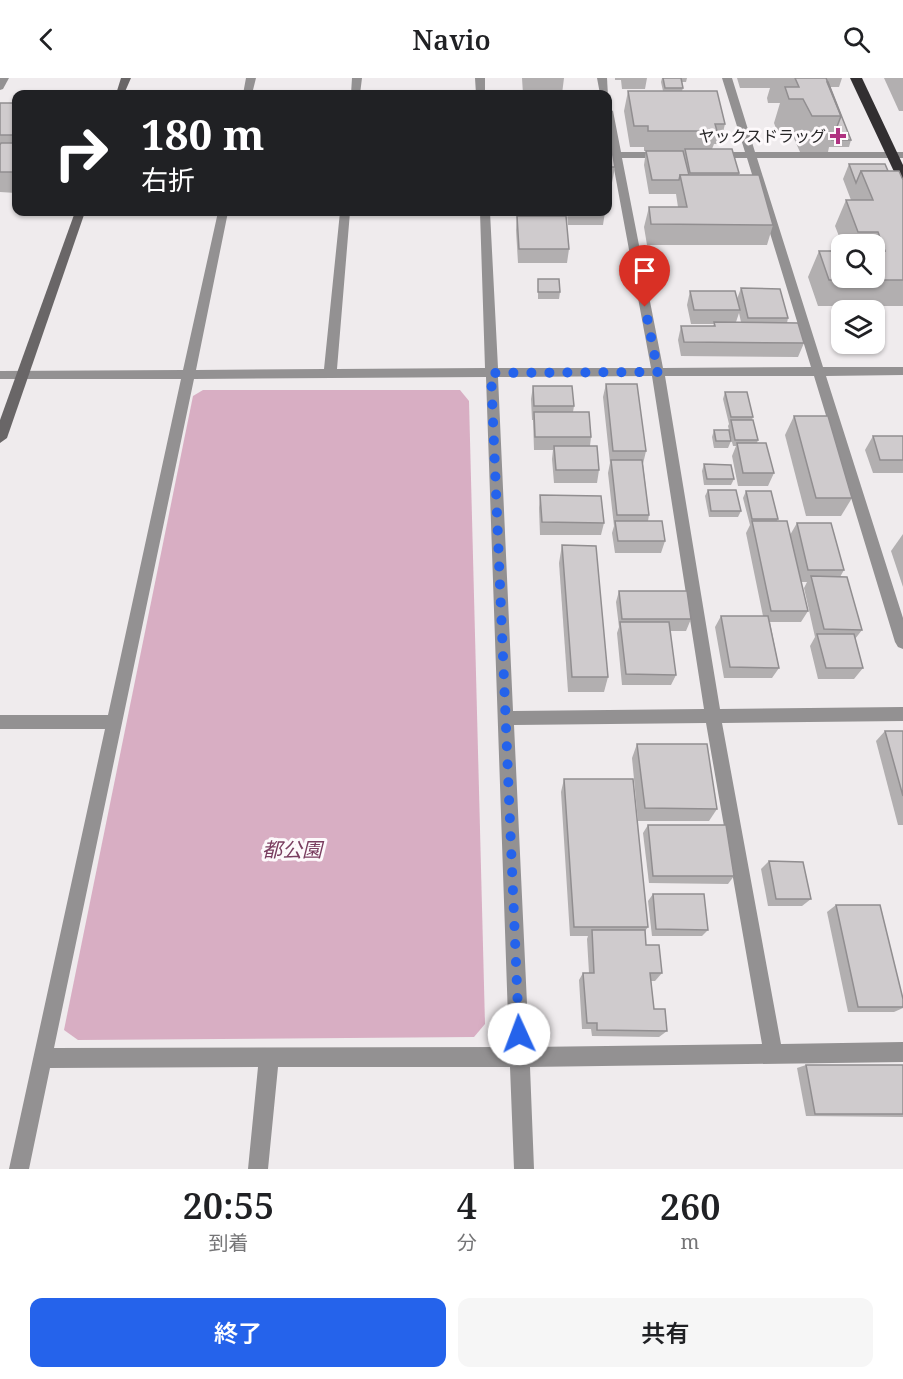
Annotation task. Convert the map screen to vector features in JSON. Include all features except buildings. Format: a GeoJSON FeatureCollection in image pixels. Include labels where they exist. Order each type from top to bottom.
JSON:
{"type":"FeatureCollection","features":[{"type":"Feature","properties":{"kind":"highway"},"geometry":{"type":"LineString","coordinates":[[856,78],[898,155],[903,178]]}},
{"type":"Feature","properties":{"kind":"street"},"geometry":{"type":"LineString","coordinates":[[0,87],[4,78]]}},
{"type":"Feature","properties":{"kind":"street"},"geometry":{"type":"LineString","coordinates":[[727,78],[903,642]]}},
{"type":"Feature","properties":{"kind":"street"},"geometry":{"type":"LineString","coordinates":[[612,155],[672,155]]}},
{"type":"Feature","properties":{"kind":"street"},"geometry":{"type":"LineString","coordinates":[[705,155],[898,155]]}},
{"type":"Feature","properties":{"kind":"street"},"geometry":{"type":"LineString","coordinates":[[612,160],[658,372],[713,716],[773,1053]]}},
{"type":"Feature","properties":{"kind":"street"},"geometry":{"type":"LineString","coordinates":[[0,438],[79,216]]}},
{"type":"Feature","properties":{"kind":"street"},"geometry":{"type":"LineString","coordinates":[[20,1169],[222,216]]}},
{"type":"Feature","properties":{"kind":"street"},"geometry":{"type":"LineString","coordinates":[[330,374],[345,216]]}},
{"type":"Feature","properties":{"kind":"street"},"geometry":{"type":"LineString","coordinates":[[484,216],[507,718],[524,1169]]}},
{"type":"Feature","properties":{"kind":"street"},"geometry":{"type":"LineString","coordinates":[[0,375],[903,371]]}},
{"type":"Feature","properties":{"kind":"street"},"geometry":{"type":"LineString","coordinates":[[507,718],[903,714]]}},
{"type":"Feature","properties":{"kind":"street"},"geometry":{"type":"LineString","coordinates":[[0,722],[114,722]]}},
{"type":"Feature","properties":{"kind":"street"},"geometry":{"type":"LineString","coordinates":[[43,1058],[520,1057],[903,1052]]}},
{"type":"Feature","properties":{"kind":"street"},"geometry":{"type":"LineString","coordinates":[[258,1169],[269,1058]]}},
{"type":"Feature","properties":{"kind":"green space","name":"都公園"},"geometry":{"type":"Polygon","coordinates":[[[203,390],[460,390],[469,401],[485,1024],[474,1037],[78,1040],[64,1030],[193,396],[203,390]]]}},
{"type":"Feature","properties":{"kind":"place","name":"ヤックスドラッグ"},"geometry":{"type":"Point","coordinates":[838,136]}},
{"type":"Feature","properties":{"kind":"route"},"geometry":{"type":"LineString","coordinates":[[519,1034],[491,373],[658,372],[645,307]]}}]}
